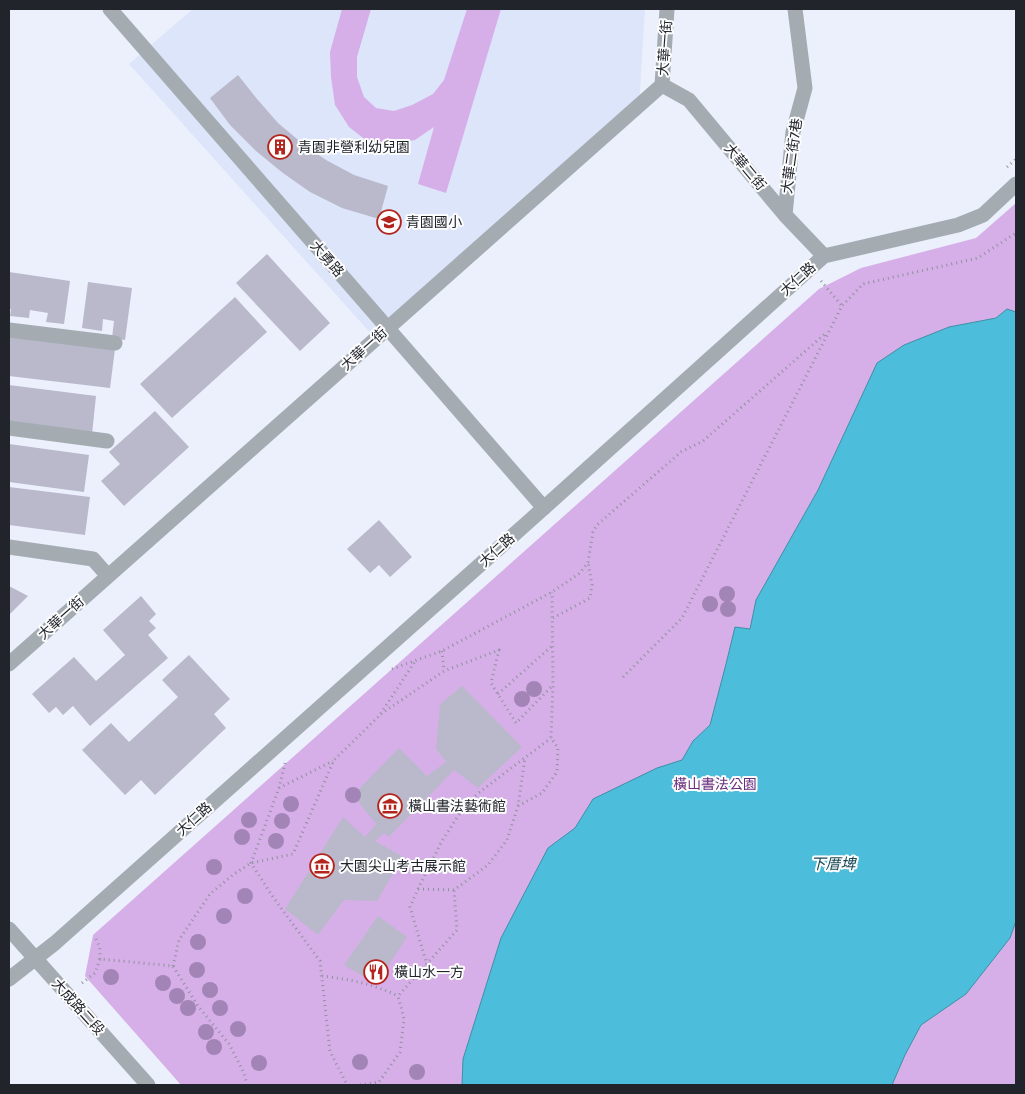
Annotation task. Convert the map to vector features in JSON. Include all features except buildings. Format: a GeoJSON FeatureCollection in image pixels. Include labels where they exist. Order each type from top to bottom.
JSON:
{"type":"FeatureCollection","features":[{"type":"Feature","properties":{"kind":"street","name":"大勇路"},"geometry":{"type":"LineString","coordinates":[[110,9],[544,508]]}},
{"type":"Feature","properties":{"kind":"street","name":"大華一街"},"geometry":{"type":"LineString","coordinates":[[9,664],[662,85],[667,9]]}},
{"type":"Feature","properties":{"kind":"street","name":"大華二街7巷"},"geometry":{"type":"LineString","coordinates":[[785,215],[792,132],[805,88],[796,9]]}},
{"type":"Feature","properties":{"kind":"street","name":"大華二街"},"geometry":{"type":"LineString","coordinates":[[662,85],[689,100],[785,215],[824,256]]}},
{"type":"Feature","properties":{"kind":"street","name":"大仁路"},"geometry":{"type":"LineString","coordinates":[[9,979],[55,943],[824,256],[958,225],[983,215],[1016,184]]}},
{"type":"Feature","properties":{"kind":"street"},"geometry":{"type":"LineString","coordinates":[[9,330],[115,343]]}},
{"type":"Feature","properties":{"kind":"street"},"geometry":{"type":"LineString","coordinates":[[9,428],[107,440]]}},
{"type":"Feature","properties":{"kind":"street"},"geometry":{"type":"LineString","coordinates":[[9,547],[93,559],[108,576]]}},
{"type":"Feature","properties":{"kind":"street","name":"大成路二段"},"geometry":{"type":"LineString","coordinates":[[9,929],[148,1085]]}},
{"type":"Feature","properties":{"kind":"path"},"geometry":{"type":"LineString","coordinates":[[1003,171],[1016,159]]}},
{"type":"Feature","properties":{"kind":"path"},"geometry":{"type":"LineString","coordinates":[[623,677],[682,618],[842,306],[863,284],[978,258],[1016,233]]}},
{"type":"Feature","properties":{"kind":"path"},"geometry":{"type":"LineString","coordinates":[[819,278],[842,306]]}},
{"type":"Feature","properties":{"kind":"path"},"geometry":{"type":"LineString","coordinates":[[553,618],[590,598],[592,585],[588,562],[593,532],[597,525],[681,452],[703,441],[829,331]]}},
{"type":"Feature","properties":{"kind":"path"},"geometry":{"type":"LineString","coordinates":[[384,672],[442,651],[552,592],[580,573],[588,562]]}},
{"type":"Feature","properties":{"kind":"path"},"geometry":{"type":"LineString","coordinates":[[518,806],[542,793],[557,772],[558,748],[551,738],[553,685],[552,592]]}},
{"type":"Feature","properties":{"kind":"path"},"geometry":{"type":"LineString","coordinates":[[498,694],[553,645]]}},
{"type":"Feature","properties":{"kind":"path"},"geometry":{"type":"LineString","coordinates":[[279,788],[334,760],[379,716],[444,671],[499,650],[491,683],[516,723],[553,685]]}},
{"type":"Feature","properties":{"kind":"path"},"geometry":{"type":"LineString","coordinates":[[442,651],[444,671]]}},
{"type":"Feature","properties":{"kind":"path"},"geometry":{"type":"LineString","coordinates":[[379,716],[417,660]]}},
{"type":"Feature","properties":{"kind":"path"},"geometry":{"type":"LineString","coordinates":[[427,965],[410,907],[442,842],[458,816],[477,794],[551,738]]}},
{"type":"Feature","properties":{"kind":"path"},"geometry":{"type":"LineString","coordinates":[[418,889],[454,890],[488,865],[507,840],[518,806],[526,757]]}},
{"type":"Feature","properties":{"kind":"path"},"geometry":{"type":"LineString","coordinates":[[251,863],[279,788],[286,758]]}},
{"type":"Feature","properties":{"kind":"path"},"geometry":{"type":"LineString","coordinates":[[247,1085],[244,1073],[228,1044],[198,1006],[173,966],[178,940],[210,894],[234,874],[251,863],[293,854],[334,760]]}},
{"type":"Feature","properties":{"kind":"path"},"geometry":{"type":"LineString","coordinates":[[251,863],[320,960],[330,1051],[347,1085]]}},
{"type":"Feature","properties":{"kind":"path"},"geometry":{"type":"LineString","coordinates":[[398,996],[457,930],[454,890]]}},
{"type":"Feature","properties":{"kind":"path"},"geometry":{"type":"LineString","coordinates":[[82,983],[95,973],[100,959],[100,948],[96,939]]}},
{"type":"Feature","properties":{"kind":"path"},"geometry":{"type":"LineString","coordinates":[[100,959],[173,966]]}},
{"type":"Feature","properties":{"kind":"path"},"geometry":{"type":"LineString","coordinates":[[322,976],[347,979],[386,990],[398,996],[404,1019],[400,1052],[380,1083],[360,1085]]}},
{"type":"Feature","properties":{"kind":"shaded area","name":"青園國小"},"geometry":{"type":"Polygon","coordinates":[[[193,9],[645,9],[639,106],[374,337],[129,64],[193,9]]]}},
{"type":"Feature","properties":{"kind":"green space"},"geometry":{"type":"Polygon","coordinates":[[[342,9],[371,9],[357,57],[357,77],[364,97],[376,108],[394,111],[412,105],[433,94],[444,80],[467,9],[501,9],[446,193],[418,184],[434,127],[415,140],[391,145],[367,141],[349,127],[335,105],[330,52],[342,9]]]}},
{"type":"Feature","properties":{"kind":"green space","name":"橫山書法公園"},"geometry":{"type":"Polygon","coordinates":[[[1016,203],[1016,1085],[181,1085],[85,976],[93,935],[819,289],[861,268],[976,238],[1016,203]]]}},
{"type":"Feature","properties":{"kind":"water","name":"下厝埤"},"geometry":{"type":"Polygon","coordinates":[[[1007,309],[1016,312],[1016,921],[1010,938],[966,994],[921,1025],[892,1085],[462,1085],[463,1059],[501,938],[548,848],[575,828],[593,799],[657,768],[682,760],[693,741],[710,725],[735,627],[750,629],[756,600],[818,490],[877,363],[904,345],[949,327],[996,318],[1007,309]]]}},
{"type":"Feature","properties":{"kind":"place","name":"青園非營利幼兒園"},"geometry":{"type":"Point","coordinates":[280,147]}},
{"type":"Feature","properties":{"kind":"place","name":"青園國小"},"geometry":{"type":"Point","coordinates":[389,222]}},
{"type":"Feature","properties":{"kind":"place","name":"橫山書法藝術館"},"geometry":{"type":"Point","coordinates":[390,806]}},
{"type":"Feature","properties":{"kind":"place","name":"大園尖山考古展示館"},"geometry":{"type":"Point","coordinates":[322,866]}},
{"type":"Feature","properties":{"kind":"place","name":"橫山水一方"},"geometry":{"type":"Point","coordinates":[376,972]}}]}
